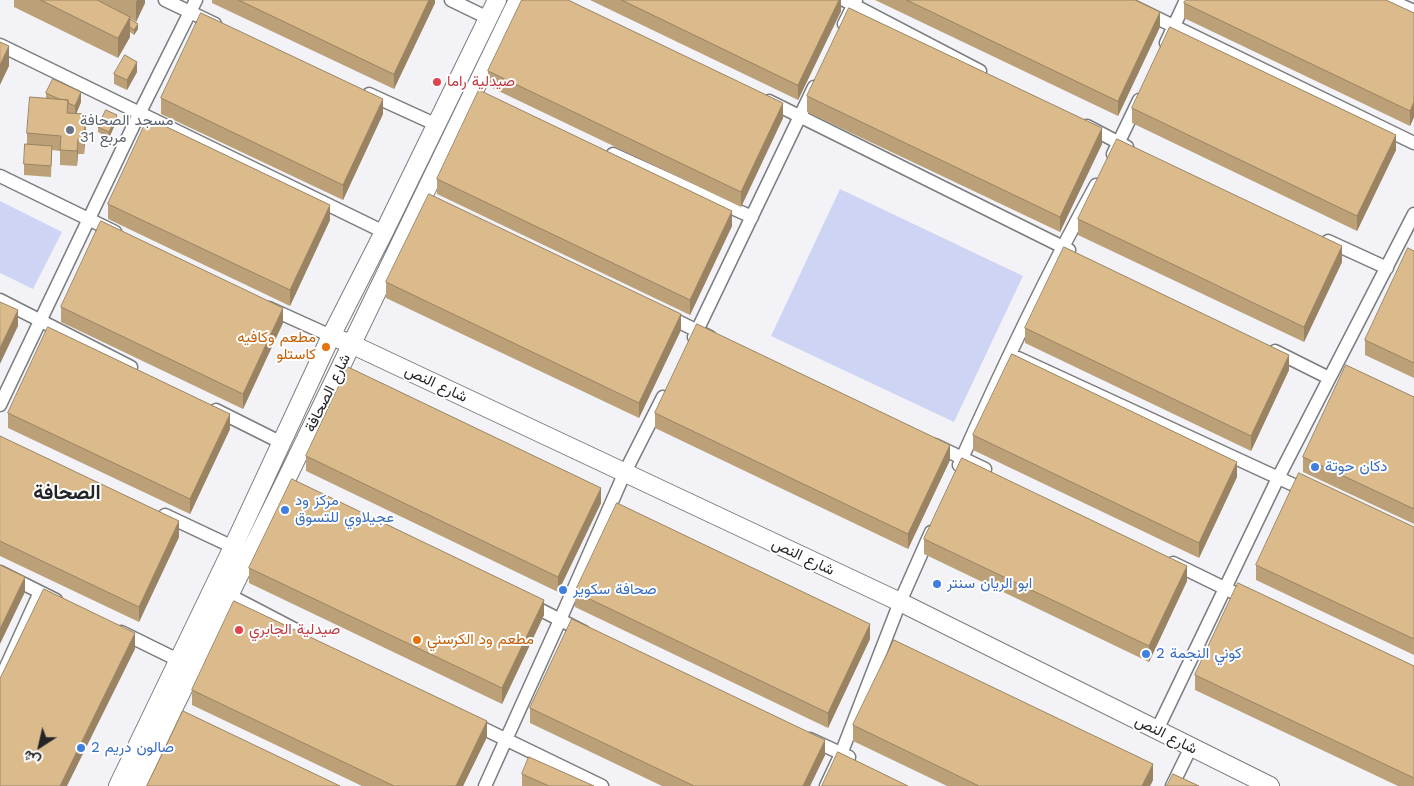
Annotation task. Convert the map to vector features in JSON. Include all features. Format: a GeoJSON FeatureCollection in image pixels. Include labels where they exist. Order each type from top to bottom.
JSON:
{"type":"FeatureCollection","features":[{"type":"Feature","properties":{"kind":"main road","name":"شارع الصحافة"},"geometry":{"type":"LineString","coordinates":[[118,786],[234,548],[331,336],[437,125],[497,0]]}},
{"type":"Feature","properties":{"kind":"main road","name":"شارع الصحافة"},"geometry":{"type":"LineString","coordinates":[[138,786],[179,709],[229,596],[290,482],[351,344],[428,198],[478,94],[518,0]]}},
{"type":"Feature","properties":{"kind":"main road","name":"شارع النص"},"geometry":{"type":"LineString","coordinates":[[331,336],[900,602],[1270,786]]}},
{"type":"Feature","properties":{"kind":"street"},"geometry":{"type":"LineString","coordinates":[[165,0],[225,28]]}},
{"type":"Feature","properties":{"kind":"street"},"geometry":{"type":"LineString","coordinates":[[0,405],[88,219],[196,0]]}},
{"type":"Feature","properties":{"kind":"street"},"geometry":{"type":"LineString","coordinates":[[451,0],[488,18]]}},
{"type":"Feature","properties":{"kind":"street"},"geometry":{"type":"LineString","coordinates":[[1120,0],[1414,144]]}},
{"type":"Feature","properties":{"kind":"street"},"geometry":{"type":"LineString","coordinates":[[1161,54],[1186,0]]}},
{"type":"Feature","properties":{"kind":"street"},"geometry":{"type":"LineString","coordinates":[[1390,0],[1414,11]]}},
{"type":"Feature","properties":{"kind":"street"},"geometry":{"type":"LineString","coordinates":[[837,39],[851,2],[995,79]]}},
{"type":"Feature","properties":{"kind":"street"},"geometry":{"type":"LineString","coordinates":[[0,45],[384,232]]}},
{"type":"Feature","properties":{"kind":"street"},"geometry":{"type":"LineString","coordinates":[[688,349],[821,73]]}},
{"type":"Feature","properties":{"kind":"street"},"geometry":{"type":"LineString","coordinates":[[357,89],[437,125]]}},
{"type":"Feature","properties":{"kind":"street"},"geometry":{"type":"LineString","coordinates":[[955,476],[1009,354],[1062,247],[1119,143],[1144,90]]}},
{"type":"Feature","properties":{"kind":"street"},"geometry":{"type":"LineString","coordinates":[[756,95],[800,115],[1080,255]]}},
{"type":"Feature","properties":{"kind":"street"},"geometry":{"type":"LineString","coordinates":[[1075,120],[1137,151]]}},
{"type":"Feature","properties":{"kind":"street"},"geometry":{"type":"LineString","coordinates":[[600,148],[752,217]]}},
{"type":"Feature","properties":{"kind":"street"},"geometry":{"type":"LineString","coordinates":[[0,176],[123,236]]}},
{"type":"Feature","properties":{"kind":"street"},"geometry":{"type":"LineString","coordinates":[[1156,730],[1278,478],[1329,378],[1341,364],[1414,214]]}},
{"type":"Feature","properties":{"kind":"street"},"geometry":{"type":"LineString","coordinates":[[1316,235],[1387,268]]}},
{"type":"Feature","properties":{"kind":"street"},"geometry":{"type":"LineString","coordinates":[[1395,252],[1408,259]]}},
{"type":"Feature","properties":{"kind":"street"},"geometry":{"type":"LineString","coordinates":[[0,300],[144,374]]}},
{"type":"Feature","properties":{"kind":"street"},"geometry":{"type":"LineString","coordinates":[[255,301],[299,323],[331,336]]}},
{"type":"Feature","properties":{"kind":"street"},"geometry":{"type":"LineString","coordinates":[[653,309],[724,344]]}},
{"type":"Feature","properties":{"kind":"street"},"geometry":{"type":"LineString","coordinates":[[1266,347],[1329,378]]}},
{"type":"Feature","properties":{"kind":"street"},"geometry":{"type":"LineString","coordinates":[[1009,354],[1323,499]]}},
{"type":"Feature","properties":{"kind":"street"},"geometry":{"type":"LineString","coordinates":[[485,786],[625,472],[670,384]]}},
{"type":"Feature","properties":{"kind":"street"},"geometry":{"type":"LineString","coordinates":[[205,404],[282,443]]}},
{"type":"Feature","properties":{"kind":"street"},"geometry":{"type":"LineString","coordinates":[[927,441],[998,476]]}},
{"type":"Feature","properties":{"kind":"street"},"geometry":{"type":"LineString","coordinates":[[153,510],[234,548]]}},
{"type":"Feature","properties":{"kind":"street"},"geometry":{"type":"LineString","coordinates":[[826,786],[841,754],[900,602],[935,521]]}},
{"type":"Feature","properties":{"kind":"street"},"geometry":{"type":"LineString","coordinates":[[1164,558],[1261,606]]}},
{"type":"Feature","properties":{"kind":"street"},"geometry":{"type":"LineString","coordinates":[[0,572],[66,605]]}},
{"type":"Feature","properties":{"kind":"street"},"geometry":{"type":"LineString","coordinates":[[0,680],[40,592]]}},
{"type":"Feature","properties":{"kind":"street"},"geometry":{"type":"LineString","coordinates":[[229,596],[307,636]]}},
{"type":"Feature","properties":{"kind":"street"},"geometry":{"type":"LineString","coordinates":[[516,598],[596,637]]}},
{"type":"Feature","properties":{"kind":"street"},"geometry":{"type":"LineString","coordinates":[[109,626],[178,660]]}},
{"type":"Feature","properties":{"kind":"street"},"geometry":{"type":"LineString","coordinates":[[463,718],[506,741],[602,786]]}},
{"type":"Feature","properties":{"kind":"street"},"geometry":{"type":"LineString","coordinates":[[797,733],[858,762]]}},
{"type":"Feature","properties":{"kind":"street"},"geometry":{"type":"LineString","coordinates":[[1172,786],[1190,747]]}},
{"type":"Feature","properties":{"kind":"shaded area"},"geometry":{"type":"Polygon","coordinates":[[[840,189],[1023,276],[954,422],[771,336],[840,189]]]}},
{"type":"Feature","properties":{"kind":"shaded area"},"geometry":{"type":"Polygon","coordinates":[[[0,201],[62,232],[33,289],[0,273],[0,201]]]}},
{"type":"Feature","properties":{"kind":"building"},"geometry":{"type":"Polygon","coordinates":[[[41,0],[97,0],[130,17],[118,38],[41,0]]]}},
{"type":"Feature","properties":{"kind":"building"},"geometry":{"type":"Polygon","coordinates":[[[239,0],[429,0],[394,74],[239,0]]]}},
{"type":"Feature","properties":{"kind":"building"},"geometry":{"type":"Polygon","coordinates":[[[522,0],[568,0],[783,103],[741,192],[488,71],[522,0]]]}},
{"type":"Feature","properties":{"kind":"building"},"geometry":{"type":"Polygon","coordinates":[[[622,0],[839,0],[798,85],[622,0]]]}},
{"type":"Feature","properties":{"kind":"building"},"geometry":{"type":"Polygon","coordinates":[[[907,0],[1135,0],[1160,12],[1118,101],[907,0]]]}},
{"type":"Feature","properties":{"kind":"building"},"geometry":{"type":"Polygon","coordinates":[[[1186,0],[1386,0],[1414,13],[1414,102],[1410,111],[1184,3],[1186,0]]]}},
{"type":"Feature","properties":{"kind":"building"},"geometry":{"type":"Polygon","coordinates":[[[849,8],[1102,128],[1060,217],[807,96],[849,8]]]}},
{"type":"Feature","properties":{"kind":"building"},"geometry":{"type":"Polygon","coordinates":[[[201,13],[383,99],[343,185],[161,98],[201,13]]]}},
{"type":"Feature","properties":{"kind":"building"},"geometry":{"type":"Polygon","coordinates":[[[130,19],[138,24],[134,30],[130,27],[130,19]]]}},
{"type":"Feature","properties":{"kind":"building"},"geometry":{"type":"Polygon","coordinates":[[[1170,27],[1396,135],[1357,216],[1132,108],[1170,27]]]}},
{"type":"Feature","properties":{"kind":"building"},"geometry":{"type":"Polygon","coordinates":[[[0,42],[9,46],[0,65],[0,42]]]}},
{"type":"Feature","properties":{"kind":"building"},"geometry":{"type":"Polygon","coordinates":[[[125,55],[137,62],[127,80],[114,74],[125,55]]]}},
{"type":"Feature","properties":{"kind":"building"},"geometry":{"type":"Polygon","coordinates":[[[53,79],[81,92],[75,106],[68,103],[68,100],[59,99],[46,93],[53,79]]]}},
{"type":"Feature","properties":{"kind":"building"},"geometry":{"type":"Polygon","coordinates":[[[479,90],[732,211],[690,300],[437,179],[479,90]]]}},
{"type":"Feature","properties":{"kind":"building"},"geometry":{"type":"Polygon","coordinates":[[[30,97],[68,100],[67,113],[86,114],[84,139],[78,139],[77,151],[60,150],[61,136],[27,133],[30,97]]]}},
{"type":"Feature","properties":{"kind":"building"},"geometry":{"type":"Polygon","coordinates":[[[106,110],[117,115],[109,132],[98,127],[106,110]]]}},
{"type":"Feature","properties":{"kind":"building"},"geometry":{"type":"Polygon","coordinates":[[[148,118],[330,205],[290,290],[108,204],[148,118]]]}},
{"type":"Feature","properties":{"kind":"building"},"geometry":{"type":"Polygon","coordinates":[[[1117,139],[1342,246],[1304,327],[1078,219],[1117,139]]]}},
{"type":"Feature","properties":{"kind":"building"},"geometry":{"type":"Polygon","coordinates":[[[25,144],[52,146],[51,166],[24,164],[25,144]]]}},
{"type":"Feature","properties":{"kind":"building"},"geometry":{"type":"Polygon","coordinates":[[[429,194],[681,314],[639,403],[386,282],[429,194]]]}},
{"type":"Feature","properties":{"kind":"building"},"geometry":{"type":"Polygon","coordinates":[[[101,221],[283,308],[243,394],[61,307],[101,221]]]}},
{"type":"Feature","properties":{"kind":"building"},"geometry":{"type":"Polygon","coordinates":[[[1064,247],[1289,355],[1251,436],[1025,328],[1064,247]]]}},
{"type":"Feature","properties":{"kind":"building"},"geometry":{"type":"Polygon","coordinates":[[[1408,248],[1414,251],[1414,363],[1365,340],[1408,248]]]}},
{"type":"Feature","properties":{"kind":"building"},"geometry":{"type":"Polygon","coordinates":[[[0,302],[18,310],[0,348],[0,302]]]}},
{"type":"Feature","properties":{"kind":"building"},"geometry":{"type":"Polygon","coordinates":[[[697,324],[950,445],[908,534],[655,413],[697,324]]]}},
{"type":"Feature","properties":{"kind":"building"},"geometry":{"type":"Polygon","coordinates":[[[48,327],[230,414],[190,499],[8,413],[48,327]]]}},
{"type":"Feature","properties":{"kind":"building"},"geometry":{"type":"Polygon","coordinates":[[[1012,354],[1237,462],[1199,543],[973,435],[1012,354]]]}},
{"type":"Feature","properties":{"kind":"building"},"geometry":{"type":"Polygon","coordinates":[[[1346,365],[1414,397],[1414,509],[1303,457],[1346,365]]]}},
{"type":"Feature","properties":{"kind":"building"},"geometry":{"type":"Polygon","coordinates":[[[348,367],[601,488],[558,577],[306,456],[348,367]]]}},
{"type":"Feature","properties":{"kind":"building"},"geometry":{"type":"Polygon","coordinates":[[[0,436],[179,521],[139,607],[0,541],[0,436]]]}},
{"type":"Feature","properties":{"kind":"building"},"geometry":{"type":"Polygon","coordinates":[[[962,458],[1187,566],[1149,646],[924,539],[962,458]]]}},
{"type":"Feature","properties":{"kind":"building"},"geometry":{"type":"Polygon","coordinates":[[[1299,473],[1414,527],[1414,639],[1256,565],[1299,473]]]}},
{"type":"Feature","properties":{"kind":"building"},"geometry":{"type":"Polygon","coordinates":[[[292,479],[544,600],[502,688],[249,568],[292,479]]]}},
{"type":"Feature","properties":{"kind":"building"},"geometry":{"type":"Polygon","coordinates":[[[617,503],[870,624],[828,713],[575,592],[617,503]]]}},
{"type":"Feature","properties":{"kind":"building"},"geometry":{"type":"Polygon","coordinates":[[[0,565],[25,577],[0,629],[0,565]]]}},
{"type":"Feature","properties":{"kind":"building"},"geometry":{"type":"Polygon","coordinates":[[[1238,583],[1414,666],[1414,778],[1195,675],[1238,583]]]}},
{"type":"Feature","properties":{"kind":"building"},"geometry":{"type":"Polygon","coordinates":[[[44,589],[135,633],[60,786],[0,786],[0,679],[44,589]]]}},
{"type":"Feature","properties":{"kind":"building"},"geometry":{"type":"Polygon","coordinates":[[[234,601],[487,721],[456,786],[394,786],[192,690],[234,601]]]}},
{"type":"Feature","properties":{"kind":"building"},"geometry":{"type":"Polygon","coordinates":[[[572,619],[825,740],[803,786],[694,786],[530,708],[572,619]]]}},
{"type":"Feature","properties":{"kind":"building"},"geometry":{"type":"Polygon","coordinates":[[[894,640],[1153,764],[1142,786],[979,786],[853,725],[894,640]]]}},
{"type":"Feature","properties":{"kind":"building"},"geometry":{"type":"Polygon","coordinates":[[[183,711],[340,786],[147,786],[183,711]]]}},
{"type":"Feature","properties":{"kind":"building"},"geometry":{"type":"Polygon","coordinates":[[[838,752],[908,786],[822,786],[838,752]]]}},
{"type":"Feature","properties":{"kind":"building"},"geometry":{"type":"Polygon","coordinates":[[[529,757],[594,786],[549,786],[522,774],[529,757]]]}},
{"type":"Feature","properties":{"kind":"building"},"geometry":{"type":"Polygon","coordinates":[[[1173,774],[1199,786],[1167,786],[1173,774]]]}},
{"type":"Feature","properties":{"kind":"place","name":"صيدلية راما"},"geometry":{"type":"Point","coordinates":[437,82]}},
{"type":"Feature","properties":{"kind":"place","name":"مسجد الصحافة مربع 31"},"geometry":{"type":"Point","coordinates":[70,130]}},
{"type":"Feature","properties":{"kind":"place","name":"مطعم وكافيه كاستلو"},"geometry":{"type":"Point","coordinates":[326,347]}},
{"type":"Feature","properties":{"kind":"place","name":"دكان حوتة"},"geometry":{"type":"Point","coordinates":[1315,467]}},
{"type":"Feature","properties":{"kind":"place","name":"مركز ود عجيلاوي للتسوق"},"geometry":{"type":"Point","coordinates":[285,510]}},
{"type":"Feature","properties":{"kind":"place","name":"ابو الريان سنتر"},"geometry":{"type":"Point","coordinates":[937,584]}},
{"type":"Feature","properties":{"kind":"place","name":"صحافة سكوير"},"geometry":{"type":"Point","coordinates":[563,590]}},
{"type":"Feature","properties":{"kind":"place","name":"صيدلية الجابري"},"geometry":{"type":"Point","coordinates":[239,630]}},
{"type":"Feature","properties":{"kind":"place","name":"مطعم ود الكرسني"},"geometry":{"type":"Point","coordinates":[417,640]}},
{"type":"Feature","properties":{"kind":"place","name":"كوني النجمة 2"},"geometry":{"type":"Point","coordinates":[1146,654]}},
{"type":"Feature","properties":{"kind":"place","name":"صالون دريم 2"},"geometry":{"type":"Point","coordinates":[81,748]}},
{"type":"Feature","properties":{"kind":"district","name":"الصحافة"},"geometry":{"type":"Point","coordinates":[67,493]}}]}
